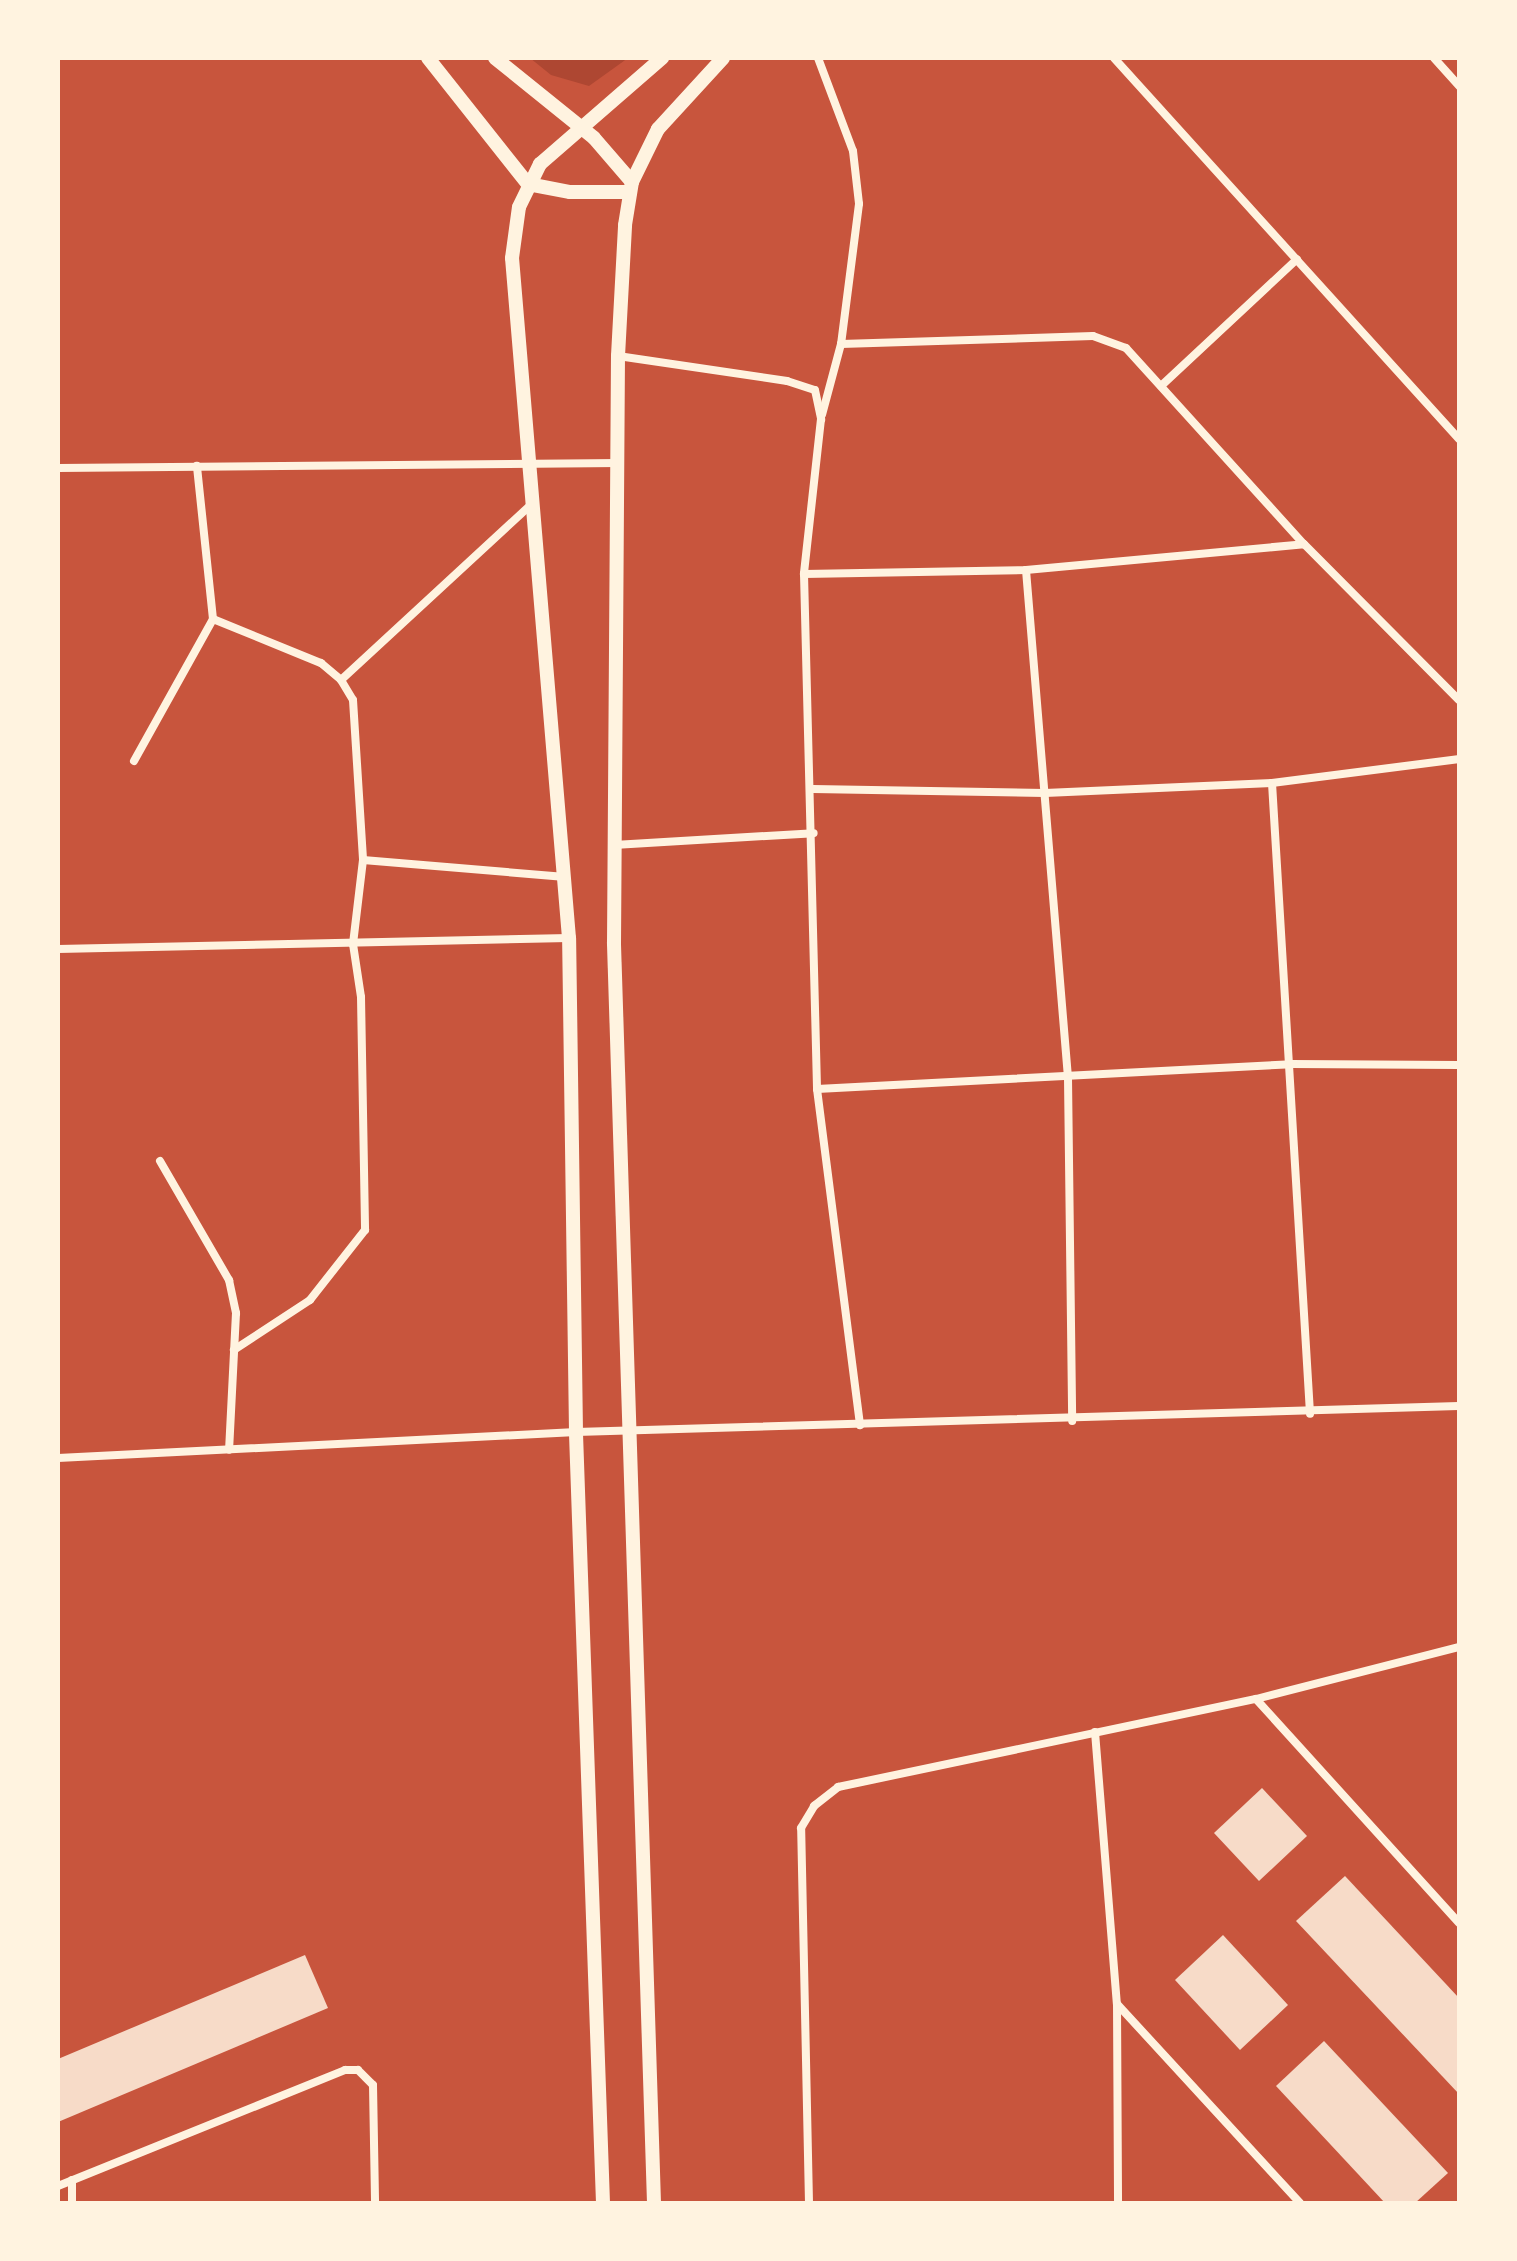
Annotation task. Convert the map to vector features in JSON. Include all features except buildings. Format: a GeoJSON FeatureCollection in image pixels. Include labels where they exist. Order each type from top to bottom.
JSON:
{"type":"FeatureCollection","features":[{"type":"Feature","properties":{"kind":"street"},"geometry":{"type":"LineString","coordinates":[[428,58],[528,184],[560,191],[631,187]]}},
{"type":"Feature","properties":{"kind":"street"},"geometry":{"type":"LineString","coordinates":[[495,58],[579,126],[631,187]]}},
{"type":"Feature","properties":{"kind":"street"},"geometry":{"type":"LineString","coordinates":[[603,2203],[576,1432],[569,938],[512,258],[519,207],[528,184],[556,146],[662,58]]}},
{"type":"Feature","properties":{"kind":"street"},"geometry":{"type":"LineString","coordinates":[[654,2203],[627,1433],[614,845],[620,463],[618,356],[631,187],[658,129],[723,58]]}},
{"type":"Feature","properties":{"kind":"street"},"geometry":{"type":"LineString","coordinates":[[818,58],[853,151],[859,204],[841,344],[821,419],[804,574],[813,789],[817,1089],[860,1425]]}},
{"type":"Feature","properties":{"kind":"street"},"geometry":{"type":"LineString","coordinates":[[1114,58],[1459,439]]}},
{"type":"Feature","properties":{"kind":"street"},"geometry":{"type":"LineString","coordinates":[[1434,58],[1459,86]]}},
{"type":"Feature","properties":{"kind":"street"},"geometry":{"type":"LineString","coordinates":[[1161,386],[1297,259]]}},
{"type":"Feature","properties":{"kind":"street"},"geometry":{"type":"LineString","coordinates":[[841,344],[1093,336],[1126,348],[1304,544],[1459,700]]}},
{"type":"Feature","properties":{"kind":"street"},"geometry":{"type":"LineString","coordinates":[[618,356],[787,381],[815,390],[821,419]]}},
{"type":"Feature","properties":{"kind":"street"},"geometry":{"type":"LineString","coordinates":[[58,468],[620,463]]}},
{"type":"Feature","properties":{"kind":"street"},"geometry":{"type":"LineString","coordinates":[[134,761],[213,619],[197,466]]}},
{"type":"Feature","properties":{"kind":"street"},"geometry":{"type":"LineString","coordinates":[[341,680],[532,504]]}},
{"type":"Feature","properties":{"kind":"street"},"geometry":{"type":"LineString","coordinates":[[804,574],[1026,570],[1304,544]]}},
{"type":"Feature","properties":{"kind":"street"},"geometry":{"type":"LineString","coordinates":[[1026,570],[1068,1078],[1072,1421]]}},
{"type":"Feature","properties":{"kind":"street"},"geometry":{"type":"LineString","coordinates":[[213,619],[321,663],[341,680],[353,700],[363,860],[353,944],[361,997],[365,1230],[310,1300],[234,1350]]}},
{"type":"Feature","properties":{"kind":"street"},"geometry":{"type":"LineString","coordinates":[[813,789],[1045,793],[1272,783],[1459,759]]}},
{"type":"Feature","properties":{"kind":"street"},"geometry":{"type":"LineString","coordinates":[[1272,783],[1310,1414]]}},
{"type":"Feature","properties":{"kind":"street"},"geometry":{"type":"LineString","coordinates":[[614,845],[814,833]]}},
{"type":"Feature","properties":{"kind":"street"},"geometry":{"type":"LineString","coordinates":[[363,860],[565,877]]}},
{"type":"Feature","properties":{"kind":"street"},"geometry":{"type":"LineString","coordinates":[[58,949],[569,938]]}},
{"type":"Feature","properties":{"kind":"street"},"geometry":{"type":"LineString","coordinates":[[817,1089],[1291,1064],[1459,1065]]}},
{"type":"Feature","properties":{"kind":"street"},"geometry":{"type":"LineString","coordinates":[[160,1161],[229,1280],[236,1313],[229,1450]]}},
{"type":"Feature","properties":{"kind":"street"},"geometry":{"type":"LineString","coordinates":[[58,1458],[576,1432],[1310,1414],[1459,1406]]}},
{"type":"Feature","properties":{"kind":"street"},"geometry":{"type":"LineString","coordinates":[[809,2203],[801,1828],[814,1806],[838,1787],[1256,1699],[1459,1647]]}},
{"type":"Feature","properties":{"kind":"street"},"geometry":{"type":"LineString","coordinates":[[1256,1699],[1459,1923]]}},
{"type":"Feature","properties":{"kind":"street"},"geometry":{"type":"LineString","coordinates":[[1095,1732],[1117,2004],[1118,2203]]}},
{"type":"Feature","properties":{"kind":"street"},"geometry":{"type":"LineString","coordinates":[[1117,2004],[1300,2203]]}},
{"type":"Feature","properties":{"kind":"street"},"geometry":{"type":"LineString","coordinates":[[58,2186],[345,2070],[358,2070],[373,2085],[375,2203]]}},
{"type":"Feature","properties":{"kind":"street"},"geometry":{"type":"LineString","coordinates":[[72,2180],[72,2203]]}},
{"type":"Feature","properties":{"kind":"shaded area"},"geometry":{"type":"Polygon","coordinates":[[[530,58],[628,58],[589,86],[551,75],[530,58]]]}}]}
